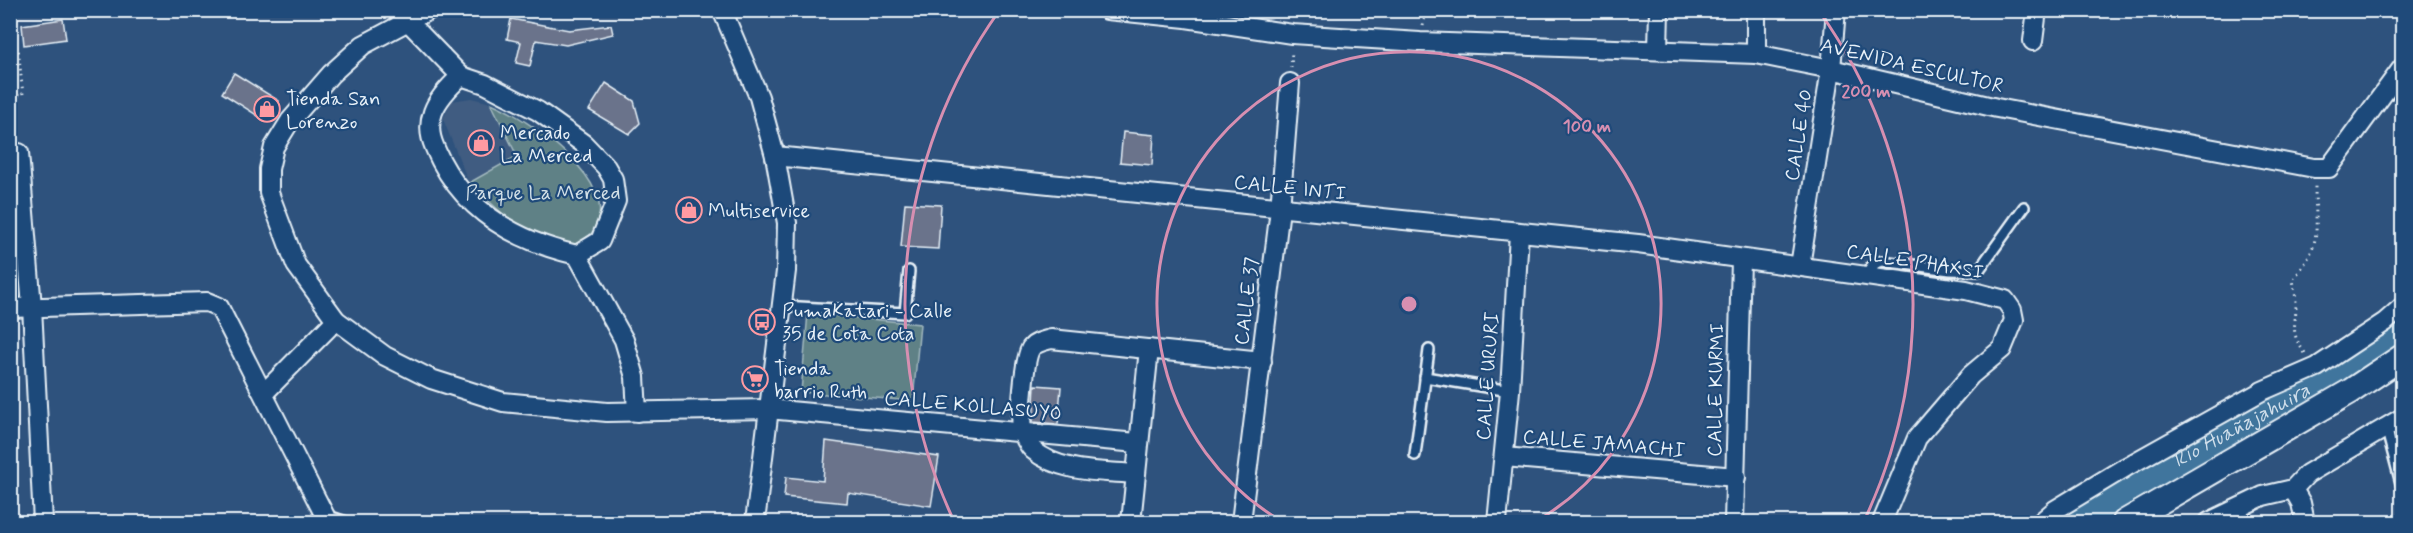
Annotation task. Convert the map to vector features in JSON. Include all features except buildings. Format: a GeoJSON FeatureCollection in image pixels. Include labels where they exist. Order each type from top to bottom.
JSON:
{"type":"FeatureCollection","features":[{"type":"Feature","properties":{"kind":"main road"},"geometry":{"type":"LineString","coordinates":[[2125,522],[2351,391],[2403,357]]}},
{"type":"Feature","properties":{"kind":"street","name":"CALLE KOLLASUYO"},"geometry":{"type":"LineString","coordinates":[[429,10],[403,15],[363,45],[331,74],[290,121],[274,147],[269,169],[269,193],[296,265],[336,320],[385,356],[431,379],[504,402],[607,412],[768,410],[1137,443]]}},
{"type":"Feature","properties":{"kind":"street"},"geometry":{"type":"LineString","coordinates":[[722,10],[759,97],[775,156],[787,223],[782,306],[755,522]]}},
{"type":"Feature","properties":{"kind":"street","name":"AVENIDA ESCULTOR"},"geometry":{"type":"LineString","coordinates":[[1107,10],[1186,18],[1292,34],[1420,42],[1756,54],[1997,108],[2314,168]]}},
{"type":"Feature","properties":{"kind":"street"},"geometry":{"type":"LineString","coordinates":[[1658,50],[1659,10]]}},
{"type":"Feature","properties":{"kind":"street"},"geometry":{"type":"LineString","coordinates":[[1756,10],[1756,54]]}},
{"type":"Feature","properties":{"kind":"street","name":"CALLE 40"},"geometry":{"type":"LineString","coordinates":[[1800,266],[1831,69],[1836,10]]}},
{"type":"Feature","properties":{"kind":"street"},"geometry":{"type":"LineString","coordinates":[[2033,41],[2037,10]]}},
{"type":"Feature","properties":{"kind":"street"},"geometry":{"type":"LineString","coordinates":[[403,15],[461,76],[485,84],[538,111],[584,144],[606,167],[613,179],[616,201],[600,241],[578,255],[549,248],[521,237],[497,222],[456,188],[434,146],[430,126],[438,102],[461,76]]}},
{"type":"Feature","properties":{"kind":"street"},"geometry":{"type":"LineString","coordinates":[[2314,168],[2329,168],[2403,68]]}},
{"type":"Feature","properties":{"kind":"street","name":"CALLE 37"},"geometry":{"type":"LineString","coordinates":[[1241,522],[1280,209],[1290,83]]}},
{"type":"Feature","properties":{"kind":"street"},"geometry":{"type":"LineString","coordinates":[[19,153],[32,308],[43,522]]}},
{"type":"Feature","properties":{"kind":"street","name":"CALLE INTI"},"geometry":{"type":"LineString","coordinates":[[775,156],[1638,244],[1741,260],[1800,266]]}},
{"type":"Feature","properties":{"kind":"street","name":"CALLE URURI"},"geometry":{"type":"LineString","coordinates":[[1497,522],[1510,391],[1519,233]]}},
{"type":"Feature","properties":{"kind":"street"},"geometry":{"type":"LineString","coordinates":[[578,255],[624,340],[635,377],[637,411]]}},
{"type":"Feature","properties":{"kind":"street","name":"CALLE KURMI"},"geometry":{"type":"LineString","coordinates":[[1734,522],[1741,260]]}},
{"type":"Feature","properties":{"kind":"street","name":"CALLE PHAXSI"},"geometry":{"type":"LineString","coordinates":[[1800,266],[1991,295],[2006,300],[2012,310],[2014,320],[2002,349],[1964,383],[1917,438],[1882,522]]}},
{"type":"Feature","properties":{"kind":"street"},"geometry":{"type":"LineString","coordinates":[[10,308],[207,302],[219,307],[326,518]]}},
{"type":"Feature","properties":{"kind":"street"},"geometry":{"type":"LineString","coordinates":[[2042,522],[2055,510],[2126,467],[2262,391],[2317,367],[2385,322],[2403,307]]}},
{"type":"Feature","properties":{"kind":"street"},"geometry":{"type":"LineString","coordinates":[[264,393],[336,320]]}},
{"type":"Feature","properties":{"kind":"street"},"geometry":{"type":"LineString","coordinates":[[1135,474],[1079,468],[1050,462],[1031,448],[1022,432],[1026,370],[1030,350],[1037,343],[1052,339],[1262,361]]}},
{"type":"Feature","properties":{"kind":"street"},"geometry":{"type":"LineString","coordinates":[[1131,522],[1137,443],[1149,349]]}},
{"type":"Feature","properties":{"kind":"street"},"geometry":{"type":"LineString","coordinates":[[2209,522],[2263,496],[2293,489],[2307,474],[2394,422]]}},
{"type":"Feature","properties":{"kind":"street","name":"CALLE JAMACHI"},"geometry":{"type":"LineString","coordinates":[[1504,457],[1736,477]]}},
{"type":"Feature","properties":{"kind":"street"},"geometry":{"type":"LineString","coordinates":[[2293,489],[2301,503],[2305,522]]}},
{"type":"Feature","properties":{"kind":"lane"},"geometry":{"type":"LineString","coordinates":[[1866,276],[1872,265],[1882,261],[1950,270],[1978,270],[2024,207]]}},
{"type":"Feature","properties":{"kind":"lane"},"geometry":{"type":"LineString","coordinates":[[782,306],[905,313],[909,271]]}},
{"type":"Feature","properties":{"kind":"lane"},"geometry":{"type":"LineString","coordinates":[[1415,455],[1429,350]]}},
{"type":"Feature","properties":{"kind":"lane"},"geometry":{"type":"LineString","coordinates":[[1425,377],[1510,391]]}},
{"type":"Feature","properties":{"kind":"lane"},"geometry":{"type":"LineString","coordinates":[[2394,422],[2403,488]]}},
{"type":"Feature","properties":{"kind":"lane"},"geometry":{"type":"LineString","coordinates":[[326,518],[345,522]]}},
{"type":"Feature","properties":{"kind":"path"},"geometry":{"type":"LineString","coordinates":[[1290,83],[1292,34]]}},
{"type":"Feature","properties":{"kind":"path"},"geometry":{"type":"LineString","coordinates":[[10,48],[18,47],[23,95],[10,97]]}},
{"type":"Feature","properties":{"kind":"path"},"geometry":{"type":"LineString","coordinates":[[2314,168],[2316,246],[2306,264],[2293,279],[2296,305],[2293,326],[2296,342],[2317,367]]}},
{"type":"Feature","properties":{"kind":"shaded area","name":"Mercado La Merced"},"geometry":{"type":"Polygon","coordinates":[[[471,98],[491,103],[517,156],[469,183],[443,119],[452,101],[471,98]]]}},
{"type":"Feature","properties":{"kind":"green space","name":"Parque La Merced"},"geometry":{"type":"Polygon","coordinates":[[[491,103],[526,122],[568,155],[596,193],[600,213],[593,231],[575,245],[525,234],[469,183],[517,156],[491,103]]]}},
{"type":"Feature","properties":{"kind":"green space"},"geometry":{"type":"Polygon","coordinates":[[[808,313],[920,324],[913,401],[801,392],[808,313]]]}},
{"type":"Feature","properties":{"kind":"waterway","name":"Río Huañajahuira"},"geometry":{"type":"LineString","coordinates":[[2072,522],[2184,456],[2348,366],[2402,319]]}},
{"type":"Feature","properties":{"kind":"place","name":"Tienda San Lorenzo"},"geometry":{"type":"Point","coordinates":[267,109]}},
{"type":"Feature","properties":{"kind":"place","name":"Mercado La Merced"},"geometry":{"type":"Point","coordinates":[481,143]}},
{"type":"Feature","properties":{"kind":"place","name":"Multiservice"},"geometry":{"type":"Point","coordinates":[689,210]}},
{"type":"Feature","properties":{"kind":"place","name":"PumaKatari - Calle 35 de Cota Cota"},"geometry":{"type":"Point","coordinates":[762,322]}},
{"type":"Feature","properties":{"kind":"place","name":"Tienda barrio Ruth"},"geometry":{"type":"Point","coordinates":[755,379]}}]}
